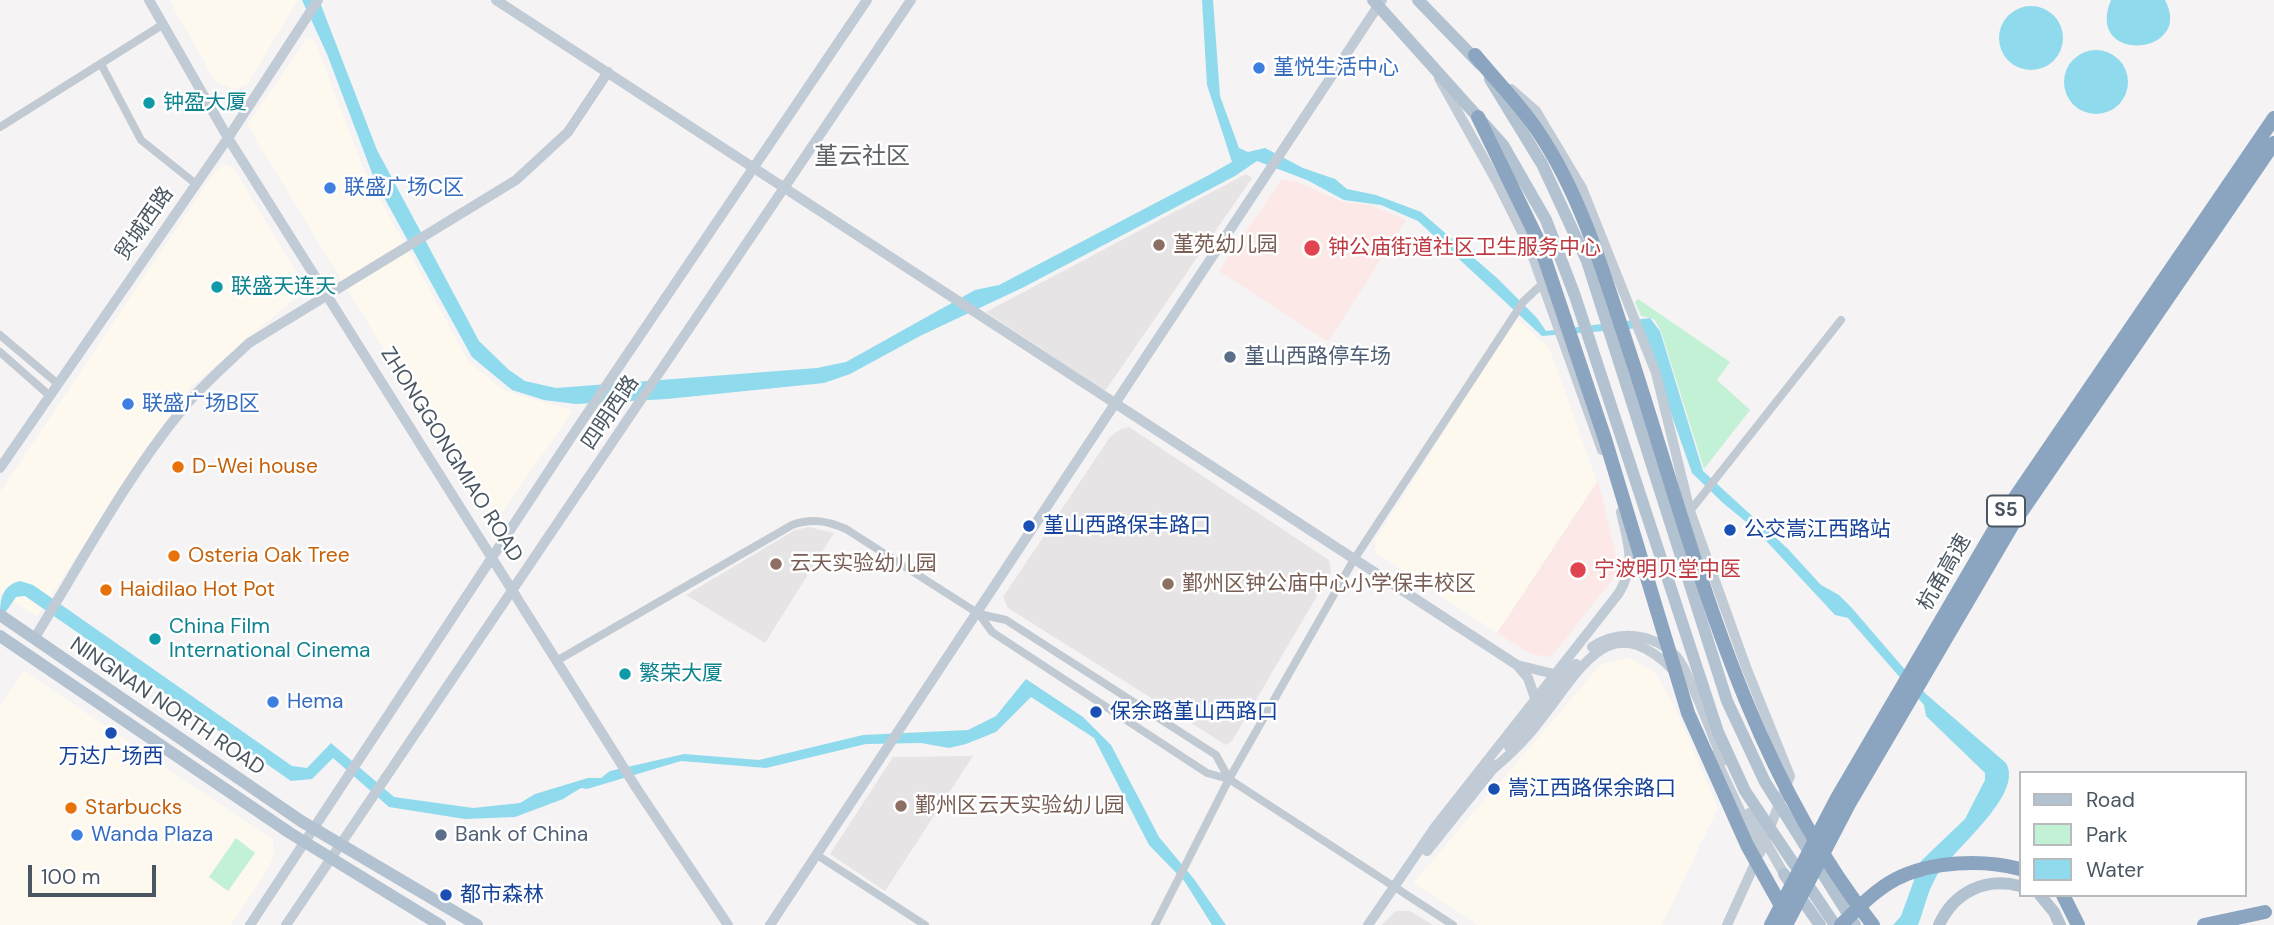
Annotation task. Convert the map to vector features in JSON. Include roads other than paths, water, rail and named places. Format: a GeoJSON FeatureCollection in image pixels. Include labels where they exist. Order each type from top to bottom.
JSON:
{"type":"FeatureCollection","features":[{"type":"Feature","properties":{"kind":"highway"},"geometry":{"type":"LineString","coordinates":[[1475,55],[1538,131],[1575,199],[1613,302],[1735,678],[1793,806],[1852,898],[1873,925]]}},
{"type":"Feature","properties":{"kind":"highway"},"geometry":{"type":"LineString","coordinates":[[1478,117],[1539,242],[1605,439],[1688,713],[1747,845],[1769,883],[1788,925]]}},
{"type":"Feature","properties":{"kind":"highway","name":"杭甬高速"},"geometry":{"type":"LineString","coordinates":[[1771,925],[1837,798],[2001,518],[2274,118]]}},
{"type":"Feature","properties":{"kind":"highway","name":"杭甬高速"},"geometry":{"type":"LineString","coordinates":[[1788,925],[1849,804],[2013,524],[2274,143]]}},
{"type":"Feature","properties":{"kind":"highway"},"geometry":{"type":"LineString","coordinates":[[1841,925],[1869,898],[1897,878],[1947,864],[2004,864],[2018,868]]}},
{"type":"Feature","properties":{"kind":"highway"},"geometry":{"type":"LineString","coordinates":[[2064,897],[2078,925]]}},
{"type":"Feature","properties":{"kind":"highway"},"geometry":{"type":"LineString","coordinates":[[1852,898],[1881,925]]}},
{"type":"Feature","properties":{"kind":"highway"},"geometry":{"type":"LineString","coordinates":[[2204,925],[2269,911]]}},
{"type":"Feature","properties":{"kind":"highway"},"geometry":{"type":"LineString","coordinates":[[2234,925],[2269,911]]}},
{"type":"Feature","properties":{"kind":"main road"},"geometry":{"type":"LineString","coordinates":[[1418,0],[1475,55],[1542,164],[1587,261],[1727,701],[1765,782],[1855,925]]}},
{"type":"Feature","properties":{"kind":"main road"},"geometry":{"type":"LineString","coordinates":[[1378,1],[1503,145],[1546,220],[1639,491],[1698,678],[1732,766],[1793,867],[1835,925]]}},
{"type":"Feature","properties":{"kind":"main road","name":"NINGNAN NORTH ROAD"},"geometry":{"type":"LineString","coordinates":[[0,615],[314,828],[477,925]]}},
{"type":"Feature","properties":{"kind":"main road","name":"NINGNAN NORTH ROAD"},"geometry":{"type":"LineString","coordinates":[[0,636],[330,859]]}},
{"type":"Feature","properties":{"kind":"main road"},"geometry":{"type":"LineString","coordinates":[[330,859],[440,925]]}},
{"type":"Feature","properties":{"kind":"main road"},"geometry":{"type":"LineString","coordinates":[[1784,874],[1820,925]]}},
{"type":"Feature","properties":{"kind":"main road"},"geometry":{"type":"LineString","coordinates":[[1939,925],[1952,903],[1986,883],[2018,886]]}},
{"type":"Feature","properties":{"kind":"main road"},"geometry":{"type":"LineString","coordinates":[[2041,897],[2054,912],[2060,925]]}},
{"type":"Feature","properties":{"kind":"street","name":"ZHONGGONGMIAO ROAD"},"geometry":{"type":"LineString","coordinates":[[149,0],[228,138],[619,756],[637,789],[728,925]]}},
{"type":"Feature","properties":{"kind":"street","name":"贸城西路"},"geometry":{"type":"LineString","coordinates":[[0,468],[228,138],[318,0]]}},
{"type":"Feature","properties":{"kind":"street"},"geometry":{"type":"LineString","coordinates":[[496,0],[755,167],[1353,561],[1517,665],[1528,678],[1535,698]]}},
{"type":"Feature","properties":{"kind":"street","name":"四明西路"},"geometry":{"type":"LineString","coordinates":[[250,925],[570,439],[867,0]]}},
{"type":"Feature","properties":{"kind":"street","name":"四明西路"},"geometry":{"type":"LineString","coordinates":[[286,925],[515,591],[783,186],[911,0]]}},
{"type":"Feature","properties":{"kind":"street"},"geometry":{"type":"LineString","coordinates":[[770,925],[979,614],[1378,1]]}},
{"type":"Feature","properties":{"kind":"street"},"geometry":{"type":"LineString","coordinates":[[0,127],[162,25]]}},
{"type":"Feature","properties":{"kind":"street"},"geometry":{"type":"LineString","coordinates":[[1475,55],[1536,111],[1582,188],[1656,373],[1690,511],[1746,667],[1790,776],[1760,853],[1727,925]]}},
{"type":"Feature","properties":{"kind":"street"},"geometry":{"type":"LineString","coordinates":[[101,64],[141,140],[196,184]]}},
{"type":"Feature","properties":{"kind":"street"},"geometry":{"type":"LineString","coordinates":[[1377,925],[1397,888],[1535,698],[1619,593],[1632,561],[1615,487],[1528,246],[1497,182],[1431,65]]}},
{"type":"Feature","properties":{"kind":"street"},"geometry":{"type":"LineString","coordinates":[[34,639],[155,446],[182,409],[249,343],[516,180],[568,132],[608,72]]}},
{"type":"Feature","properties":{"kind":"street"},"geometry":{"type":"LineString","coordinates":[[1155,925],[1229,779],[1353,561],[1511,319],[1523,302],[1542,284]]}},
{"type":"Feature","properties":{"kind":"street"},"geometry":{"type":"LineString","coordinates":[[1690,511],[1841,320]]}},
{"type":"Feature","properties":{"kind":"street"},"geometry":{"type":"LineString","coordinates":[[0,335],[58,384]]}},
{"type":"Feature","properties":{"kind":"street"},"geometry":{"type":"LineString","coordinates":[[0,352],[50,396]]}},
{"type":"Feature","properties":{"kind":"street"},"geometry":{"type":"LineString","coordinates":[[558,660],[806,520],[830,522],[846,529],[979,614],[1006,620],[1216,755],[1229,779]]}},
{"type":"Feature","properties":{"kind":"street"},"geometry":{"type":"LineString","coordinates":[[979,614],[992,632],[1207,773],[1229,779],[1453,925]]}},
{"type":"Feature","properties":{"kind":"street"},"geometry":{"type":"LineString","coordinates":[[1368,925],[1493,769],[1531,716],[1588,649],[1619,634],[1649,639],[1677,657],[1727,772],[1784,874]]}},
{"type":"Feature","properties":{"kind":"street"},"geometry":{"type":"LineString","coordinates":[[1493,769],[1540,722],[1598,650],[1614,644],[1648,648],[1675,672],[1760,853]]}},
{"type":"Feature","properties":{"kind":"street"},"geometry":{"type":"LineString","coordinates":[[1517,665],[1554,674]]}},
{"type":"Feature","properties":{"kind":"street"},"geometry":{"type":"LineString","coordinates":[[817,855],[925,925]]}},
{"type":"Feature","properties":{"kind":"water"},"geometry":{"type":"Polygon","coordinates":[[[302,0],[319,0],[377,150],[479,341],[509,370],[525,381],[556,388],[817,368],[846,362],[975,290],[999,285],[1232,162],[1207,85],[1202,0],[1213,0],[1220,96],[1239,148],[1248,152],[1265,148],[1303,168],[1335,179],[1347,189],[1376,195],[1421,212],[1497,278],[1537,318],[1546,331],[1650,318],[1660,331],[1703,471],[1788,549],[1821,585],[1839,595],[1851,607],[1926,694],[2006,763],[2009,776],[2005,791],[1996,807],[1935,879],[1918,925],[1893,925],[1901,916],[1921,861],[1965,819],[1985,780],[1985,773],[1926,716],[1924,705],[1848,618],[1835,615],[1756,530],[1692,473],[1641,328],[1542,336],[1418,221],[1381,205],[1344,200],[1307,180],[1257,161],[1235,176],[1022,288],[920,336],[850,374],[824,383],[667,399],[576,404],[544,400],[512,390],[472,357],[375,181],[327,54],[302,0]]]}},
{"type":"Feature","properties":{"kind":"water"},"geometry":{"type":"Polygon","coordinates":[[[2111,0],[2165,0],[2170,19],[2165,33],[2154,42],[2139,45],[2124,43],[2112,35],[2107,21],[2111,0]]]}},
{"type":"Feature","properties":{"kind":"water"},"geometry":{"type":"Polygon","coordinates":[[[2031,6],[2049,12],[2057,20],[2063,38],[2057,56],[2049,64],[2031,70],[2013,64],[2005,56],[1999,38],[2005,20],[2013,12],[2031,6]]]}},
{"type":"Feature","properties":{"kind":"water"},"geometry":{"type":"Polygon","coordinates":[[[2096,50],[2114,56],[2122,64],[2128,82],[2122,100],[2114,108],[2096,114],[2078,108],[2070,100],[2064,82],[2070,64],[2078,56],[2096,50]]]}},
{"type":"Feature","properties":{"kind":"water"},"geometry":{"type":"Polygon","coordinates":[[[20,581],[33,585],[292,766],[307,768],[331,743],[394,797],[473,808],[520,803],[535,794],[588,778],[601,778],[610,771],[684,754],[759,760],[863,735],[968,730],[996,716],[1026,679],[1083,717],[1111,745],[1159,837],[1194,879],[1226,925],[1212,925],[1185,882],[1149,845],[1094,738],[1031,697],[996,732],[949,748],[921,743],[866,744],[766,768],[681,761],[587,789],[581,788],[563,799],[515,817],[465,819],[389,807],[333,758],[312,779],[291,781],[25,596],[16,597],[0,620],[2,596],[8,587],[20,581]]]}},
{"type":"Feature","properties":{"kind":"place","name":"堇悦生活中心"},"geometry":{"type":"Point","coordinates":[1259,68]}},
{"type":"Feature","properties":{"kind":"place","name":"钟盈大厦"},"geometry":{"type":"Point","coordinates":[149,103]}},
{"type":"Feature","properties":{"kind":"place","name":"联盛广场C区"},"geometry":{"type":"Point","coordinates":[330,188]}},
{"type":"Feature","properties":{"kind":"place","name":"堇苑幼儿园"},"geometry":{"type":"Point","coordinates":[1159,245]}},
{"type":"Feature","properties":{"kind":"place","name":"钟公庙街道社区卫生服务中心"},"geometry":{"type":"Point","coordinates":[1312,248]}},
{"type":"Feature","properties":{"kind":"place","name":"联盛天连天"},"geometry":{"type":"Point","coordinates":[217,287]}},
{"type":"Feature","properties":{"kind":"place","name":"堇山西路停车场"},"geometry":{"type":"Point","coordinates":[1230,357]}},
{"type":"Feature","properties":{"kind":"place","name":"联盛广场B区"},"geometry":{"type":"Point","coordinates":[128,404]}},
{"type":"Feature","properties":{"kind":"place","name":"D-Wei house"},"geometry":{"type":"Point","coordinates":[178,467]}},
{"type":"Feature","properties":{"kind":"place","name":"堇山西路保丰路口"},"geometry":{"type":"Point","coordinates":[1029,526]}},
{"type":"Feature","properties":{"kind":"place","name":"公交嵩江西路站"},"geometry":{"type":"Point","coordinates":[1730,530]}},
{"type":"Feature","properties":{"kind":"place","name":"Osteria Oak Tree"},"geometry":{"type":"Point","coordinates":[174,556]}},
{"type":"Feature","properties":{"kind":"place","name":"云天实验幼儿园"},"geometry":{"type":"Point","coordinates":[776,564]}},
{"type":"Feature","properties":{"kind":"place","name":"宁波明贝堂中医"},"geometry":{"type":"Point","coordinates":[1578,570]}},
{"type":"Feature","properties":{"kind":"place","name":"鄞州区钟公庙中心小学保丰校区"},"geometry":{"type":"Point","coordinates":[1168,584]}},
{"type":"Feature","properties":{"kind":"place","name":"Haidilao Hot Pot"},"geometry":{"type":"Point","coordinates":[106,590]}},
{"type":"Feature","properties":{"kind":"place","name":"China Film International Cinema"},"geometry":{"type":"Point","coordinates":[155,639]}},
{"type":"Feature","properties":{"kind":"place","name":"繁荣大厦"},"geometry":{"type":"Point","coordinates":[625,674]}},
{"type":"Feature","properties":{"kind":"place","name":"Hema"},"geometry":{"type":"Point","coordinates":[273,702]}},
{"type":"Feature","properties":{"kind":"place","name":"保余路堇山西路口"},"geometry":{"type":"Point","coordinates":[1096,712]}},
{"type":"Feature","properties":{"kind":"place","name":"万达广场西"},"geometry":{"type":"Point","coordinates":[111,733]}},
{"type":"Feature","properties":{"kind":"place","name":"嵩江西路保余路口"},"geometry":{"type":"Point","coordinates":[1494,789]}},
{"type":"Feature","properties":{"kind":"place","name":"鄞州区云天实验幼儿园"},"geometry":{"type":"Point","coordinates":[901,806]}},
{"type":"Feature","properties":{"kind":"place","name":"Starbucks"},"geometry":{"type":"Point","coordinates":[71,808]}},
{"type":"Feature","properties":{"kind":"place","name":"Wanda Plaza"},"geometry":{"type":"Point","coordinates":[77,835]}},
{"type":"Feature","properties":{"kind":"place","name":"Bank of China"},"geometry":{"type":"Point","coordinates":[441,835]}},
{"type":"Feature","properties":{"kind":"place","name":"都市森林"},"geometry":{"type":"Point","coordinates":[446,895]}},
{"type":"Feature","properties":{"kind":"district","name":"堇云社区"},"geometry":{"type":"Point","coordinates":[862,158]}}]}
